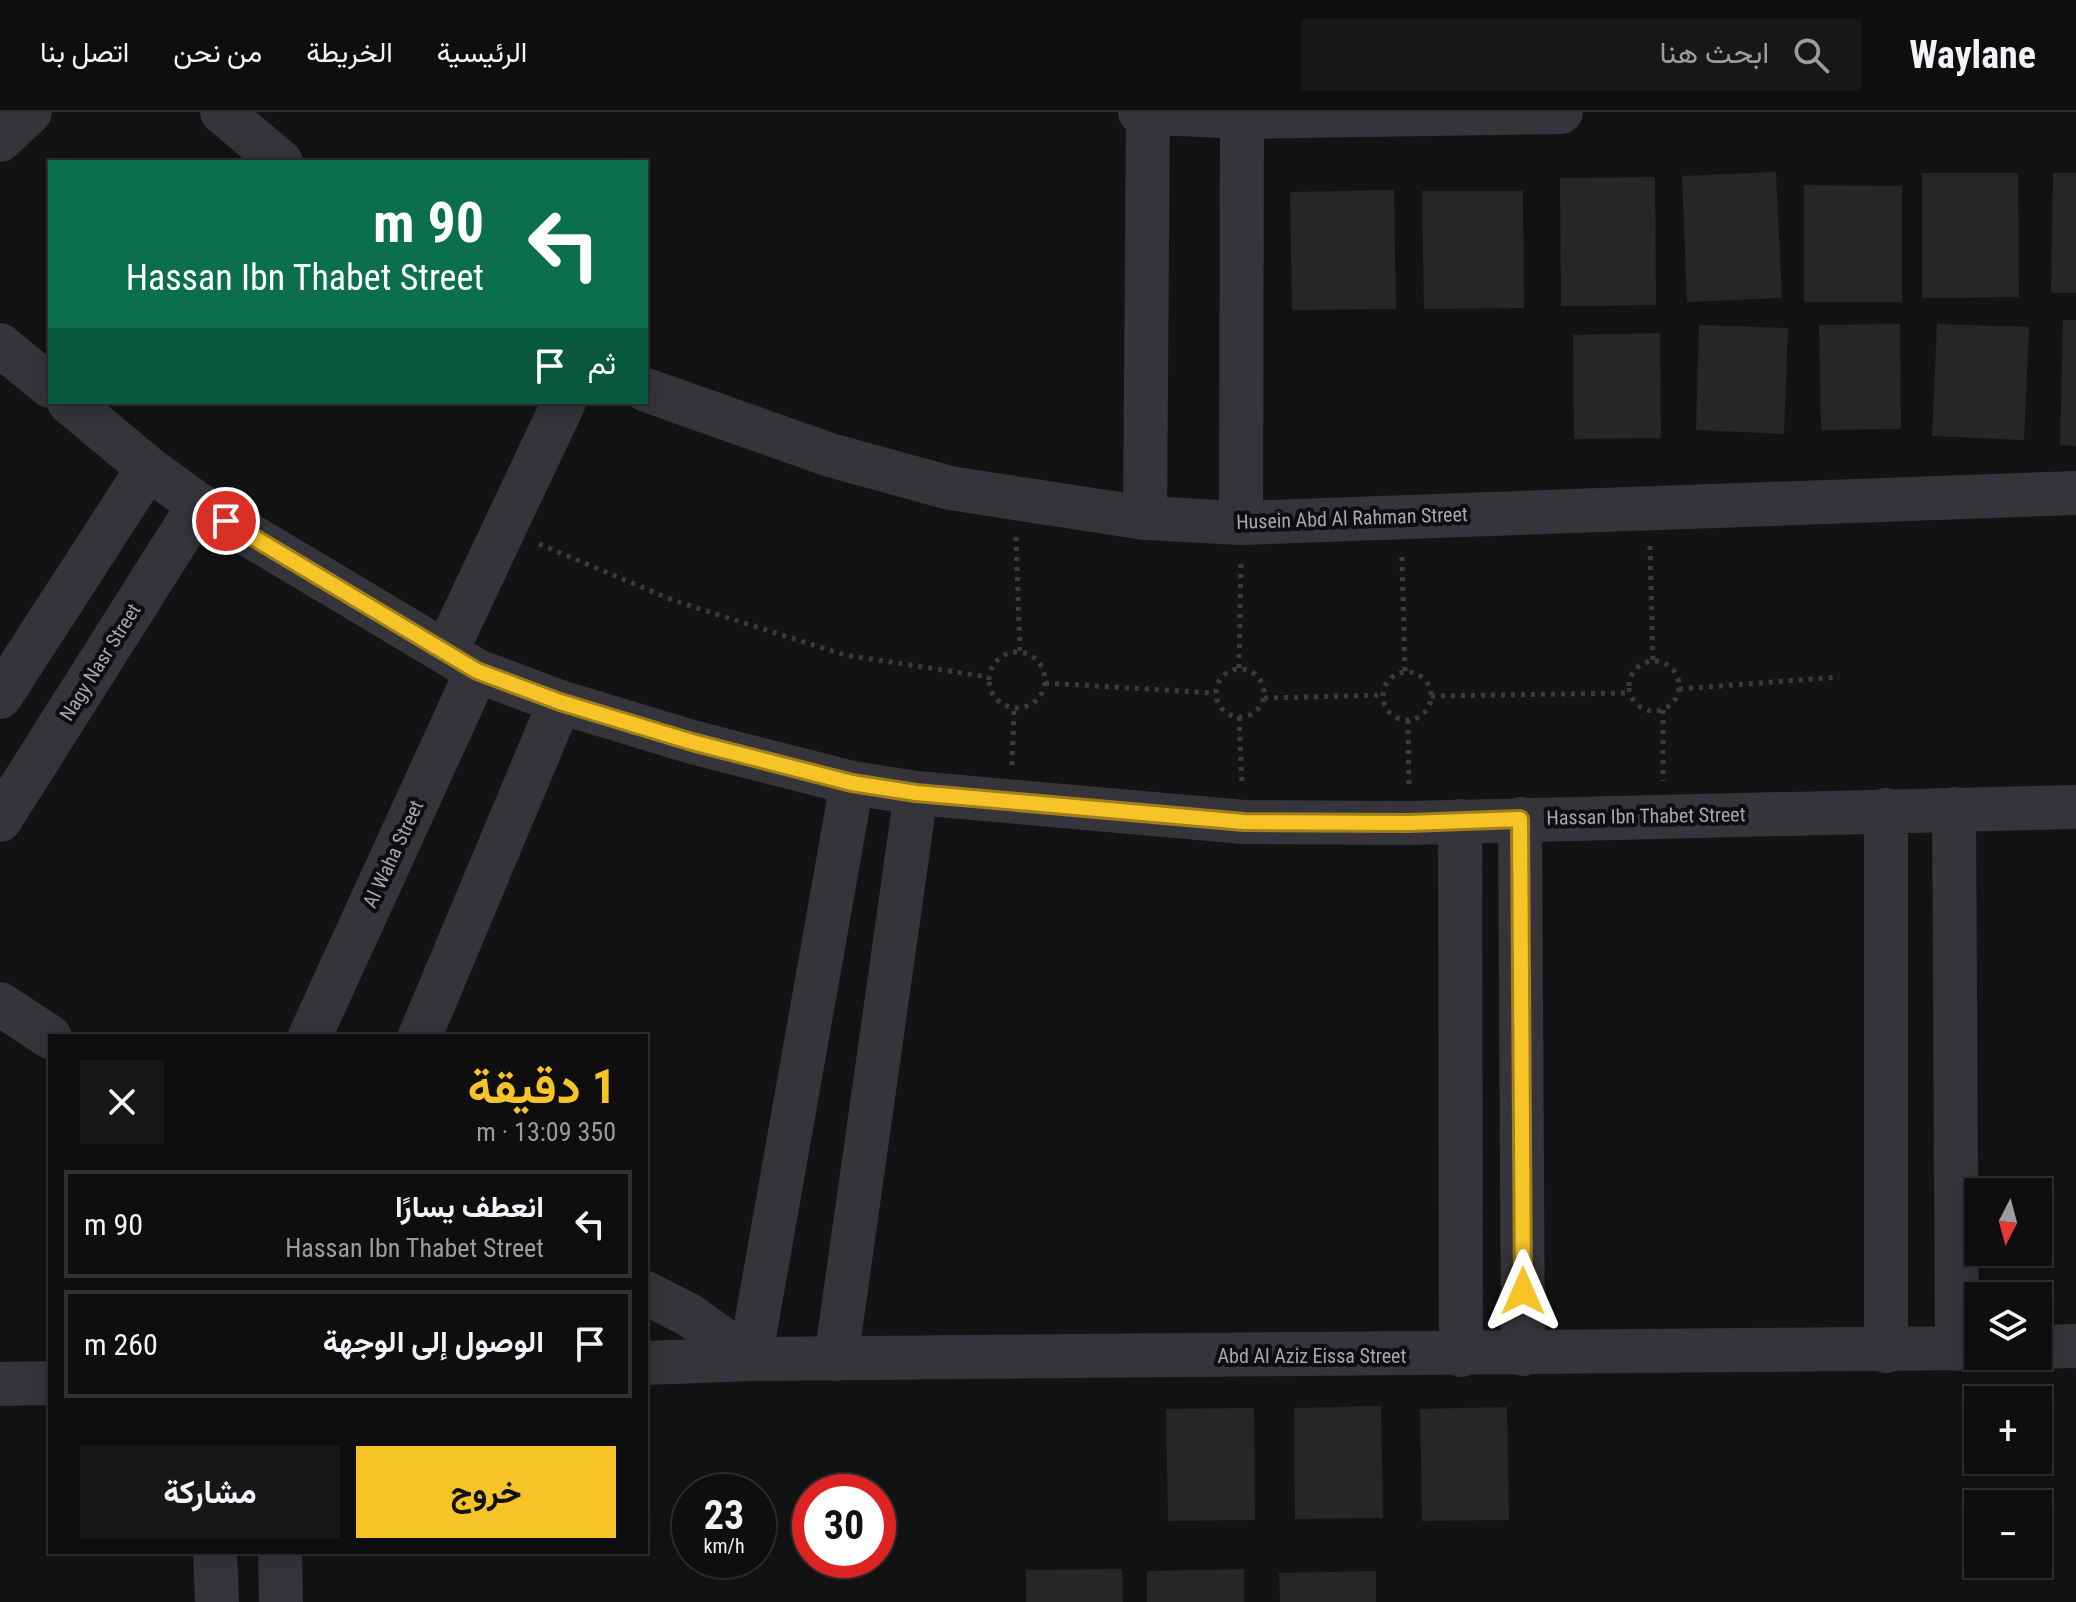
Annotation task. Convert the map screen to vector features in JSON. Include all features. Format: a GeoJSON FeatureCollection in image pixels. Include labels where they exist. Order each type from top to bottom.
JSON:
{"type":"FeatureCollection","features":[{"type":"Feature","properties":{"kind":"street"},"geometry":{"type":"LineString","coordinates":[[0,140],[30,112]]}},
{"type":"Feature","properties":{"kind":"street"},"geometry":{"type":"LineString","coordinates":[[222,112],[279,160]]}},
{"type":"Feature","properties":{"kind":"street"},"geometry":{"type":"LineString","coordinates":[[1145,518],[1146,112],[1561,112]]}},
{"type":"Feature","properties":{"kind":"street"},"geometry":{"type":"LineString","coordinates":[[1241,523],[1242,114]]}},
{"type":"Feature","properties":{"kind":"street"},"geometry":{"type":"LineString","coordinates":[[0,345],[48,384]]}},
{"type":"Feature","properties":{"kind":"street","name":"Husein Abd Al Rahman Street"},"geometry":{"type":"LineString","coordinates":[[648,391],[830,455],[950,488],[1145,518],[1241,523],[2076,493]]}},
{"type":"Feature","properties":{"kind":"street","name":"Hassan Ibn Thabet Street"},"geometry":{"type":"LineString","coordinates":[[71,404],[148,468],[199,505],[461,661],[560,702],[692,742],[852,783],[916,793],[1244,822],[1409,823],[2076,807]]}},
{"type":"Feature","properties":{"kind":"street","name":"Al Waha Street"},"geometry":{"type":"LineString","coordinates":[[311,1034],[461,661],[504,529],[563,404]]}},
{"type":"Feature","properties":{"kind":"street"},"geometry":{"type":"LineString","coordinates":[[0,697],[148,468]]}},
{"type":"Feature","properties":{"kind":"street","name":"Nagy Nasr Street"},"geometry":{"type":"LineString","coordinates":[[0,820],[199,505]]}},
{"type":"Feature","properties":{"kind":"street"},"geometry":{"type":"LineString","coordinates":[[421,1034],[560,702]]}},
{"type":"Feature","properties":{"kind":"street"},"geometry":{"type":"LineString","coordinates":[[648,1294],[689,1315],[750,1359],[852,783]]}},
{"type":"Feature","properties":{"kind":"street"},"geometry":{"type":"LineString","coordinates":[[836,1359],[916,793]]}},
{"type":"Feature","properties":{"kind":"street"},"geometry":{"type":"LineString","coordinates":[[1954,809],[1966,1282]]}},
{"type":"Feature","properties":{"kind":"street"},"geometry":{"type":"LineString","coordinates":[[1886,810],[1886,1351]]}},
{"type":"Feature","properties":{"kind":"street"},"geometry":{"type":"LineString","coordinates":[[1520,819],[1523,1354]]}},
{"type":"Feature","properties":{"kind":"street"},"geometry":{"type":"LineString","coordinates":[[1460,821],[1461,1355]]}},
{"type":"Feature","properties":{"kind":"street"},"geometry":{"type":"LineString","coordinates":[[0,1004],[48,1036]]}},
{"type":"Feature","properties":{"kind":"street"},"geometry":{"type":"LineString","coordinates":[[2052,1347],[2076,1346]]}},
{"type":"Feature","properties":{"kind":"street","name":"Abd Al Aziz Eissa Street"},"geometry":{"type":"LineString","coordinates":[[648,1363],[750,1359],[1964,1349]]}},
{"type":"Feature","properties":{"kind":"street"},"geometry":{"type":"LineString","coordinates":[[0,1384],[48,1383]]}},
{"type":"Feature","properties":{"kind":"street"},"geometry":{"type":"LineString","coordinates":[[215,1554],[217,1602]]}},
{"type":"Feature","properties":{"kind":"street"},"geometry":{"type":"LineString","coordinates":[[280,1554],[281,1602]]}},
{"type":"Feature","properties":{"kind":"path"},"geometry":{"type":"LineString","coordinates":[[1014,498],[1020,652]]}},
{"type":"Feature","properties":{"kind":"path"},"geometry":{"type":"LineString","coordinates":[[1649,508],[1653,661]]}},
{"type":"Feature","properties":{"kind":"path"},"geometry":{"type":"LineString","coordinates":[[1401,518],[1405,672]]}},
{"type":"Feature","properties":{"kind":"path"},"geometry":{"type":"LineString","coordinates":[[1239,668],[1241,523]]}},
{"type":"Feature","properties":{"kind":"path"},"geometry":{"type":"LineString","coordinates":[[504,529],[675,601],[845,655],[988,677]]}},
{"type":"Feature","properties":{"kind":"path"},"geometry":{"type":"LineString","coordinates":[[1020,652],[1039,662],[1045,672],[1045,683],[1035,702],[1014,708],[995,698],[988,677],[999,658],[1020,652]]}},
{"type":"Feature","properties":{"kind":"path"},"geometry":{"type":"LineString","coordinates":[[1653,661],[1672,669],[1679,689],[1671,705],[1663,710],[1649,711],[1636,705],[1629,693],[1628,682],[1633,671],[1642,663],[1653,661]]}},
{"type":"Feature","properties":{"kind":"path"},"geometry":{"type":"LineString","coordinates":[[1239,668],[1255,673],[1264,689],[1264,698],[1259,708],[1250,715],[1239,717],[1222,710],[1215,693],[1222,676],[1239,668]]}},
{"type":"Feature","properties":{"kind":"path"},"geometry":{"type":"LineString","coordinates":[[1405,672],[1423,678],[1431,696],[1424,712],[1408,720],[1390,713],[1383,695],[1389,679],[1405,672]]}},
{"type":"Feature","properties":{"kind":"path"},"geometry":{"type":"LineString","coordinates":[[1679,689],[1839,677]]}},
{"type":"Feature","properties":{"kind":"path"},"geometry":{"type":"LineString","coordinates":[[1045,683],[1215,693]]}},
{"type":"Feature","properties":{"kind":"path"},"geometry":{"type":"LineString","coordinates":[[1431,696],[1629,693]]}},
{"type":"Feature","properties":{"kind":"path"},"geometry":{"type":"LineString","coordinates":[[1264,698],[1383,695]]}},
{"type":"Feature","properties":{"kind":"path"},"geometry":{"type":"LineString","coordinates":[[1011,802],[1014,708]]}},
{"type":"Feature","properties":{"kind":"path"},"geometry":{"type":"LineString","coordinates":[[1663,710],[1663,816]]}},
{"type":"Feature","properties":{"kind":"path"},"geometry":{"type":"LineString","coordinates":[[1239,717],[1244,822]]}},
{"type":"Feature","properties":{"kind":"path"},"geometry":{"type":"LineString","coordinates":[[1408,720],[1409,823]]}},
{"type":"Feature","properties":{"kind":"building"},"geometry":{"type":"Polygon","coordinates":[[[1776,172],[1782,298],[1687,302],[1682,176],[1776,172]]]}},
{"type":"Feature","properties":{"kind":"building"},"geometry":{"type":"Polygon","coordinates":[[[1922,173],[2018,173],[2019,297],[1922,298],[1922,173]]]}},
{"type":"Feature","properties":{"kind":"building"},"geometry":{"type":"Polygon","coordinates":[[[2053,173],[2076,173],[2076,293],[2051,293],[2053,173]]]}},
{"type":"Feature","properties":{"kind":"building"},"geometry":{"type":"Polygon","coordinates":[[[1655,177],[1656,305],[1561,306],[1560,178],[1655,177]]]}},
{"type":"Feature","properties":{"kind":"building"},"geometry":{"type":"Polygon","coordinates":[[[1804,185],[1902,186],[1902,302],[1804,302],[1804,185]]]}},
{"type":"Feature","properties":{"kind":"building"},"geometry":{"type":"Polygon","coordinates":[[[1394,190],[1396,309],[1292,310],[1290,192],[1394,190]]]}},
{"type":"Feature","properties":{"kind":"building"},"geometry":{"type":"Polygon","coordinates":[[[1422,191],[1523,191],[1524,308],[1424,309],[1422,191]]]}},
{"type":"Feature","properties":{"kind":"building"},"geometry":{"type":"Polygon","coordinates":[[[2063,320],[2076,320],[2076,446],[2060,445],[2063,320]]]}},
{"type":"Feature","properties":{"kind":"building"},"geometry":{"type":"Polygon","coordinates":[[[1900,324],[1901,429],[1821,430],[1819,325],[1900,324]]]}},
{"type":"Feature","properties":{"kind":"building"},"geometry":{"type":"Polygon","coordinates":[[[1937,324],[2029,327],[2024,440],[1932,436],[1937,324]]]}},
{"type":"Feature","properties":{"kind":"building"},"geometry":{"type":"Polygon","coordinates":[[[1699,325],[1788,328],[1784,434],[1696,430],[1699,325]]]}},
{"type":"Feature","properties":{"kind":"building"},"geometry":{"type":"Polygon","coordinates":[[[1660,333],[1661,438],[1574,439],[1573,335],[1660,333]]]}},
{"type":"Feature","properties":{"kind":"building"},"geometry":{"type":"Polygon","coordinates":[[[1381,1406],[1383,1518],[1295,1519],[1294,1408],[1381,1406]]]}},
{"type":"Feature","properties":{"kind":"building"},"geometry":{"type":"Polygon","coordinates":[[[1507,1407],[1509,1520],[1422,1521],[1420,1409],[1507,1407]]]}},
{"type":"Feature","properties":{"kind":"building"},"geometry":{"type":"Polygon","coordinates":[[[1254,1408],[1255,1520],[1168,1521],[1166,1409],[1254,1408]]]}},
{"type":"Feature","properties":{"kind":"building"},"geometry":{"type":"Polygon","coordinates":[[[1122,1569],[1123,1602],[1026,1602],[1026,1570],[1122,1569]]]}},
{"type":"Feature","properties":{"kind":"building"},"geometry":{"type":"Polygon","coordinates":[[[1244,1569],[1244,1602],[1147,1602],[1147,1571],[1244,1569]]]}},
{"type":"Feature","properties":{"kind":"building"},"geometry":{"type":"Polygon","coordinates":[[[1376,1571],[1376,1602],[1280,1602],[1279,1573],[1376,1571]]]}},
{"type":"Feature","properties":{"kind":"route"},"geometry":{"type":"LineString","coordinates":[[226,521],[477,671],[560,702],[692,742],[852,783],[916,793],[1244,822],[1409,823],[1520,819],[1523,1291]]}}]}
